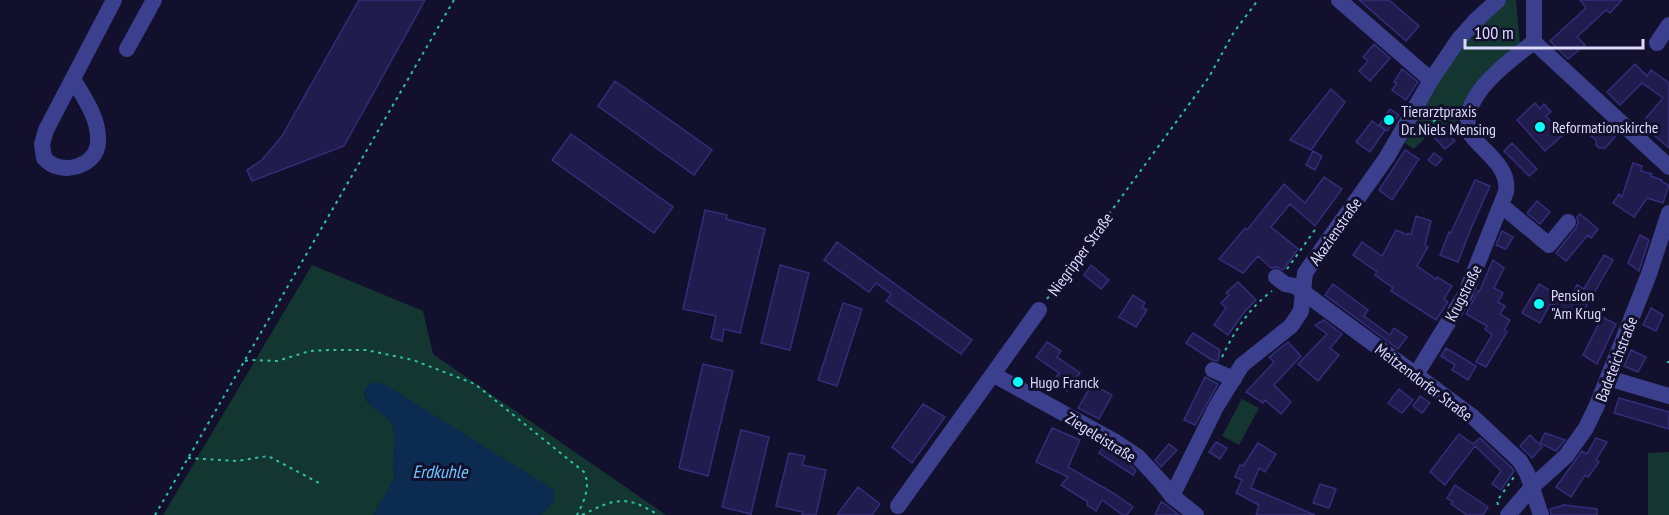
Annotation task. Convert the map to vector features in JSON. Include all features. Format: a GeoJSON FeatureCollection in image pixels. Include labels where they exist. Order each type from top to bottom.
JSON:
{"type":"FeatureCollection","features":[{"type":"Feature","properties":{"kind":"street"},"geometry":{"type":"LineString","coordinates":[[73,80],[93,117],[97,128],[98,143],[95,154],[88,160],[64,169],[47,161],[43,155],[42,144],[46,130],[114,0]]}},
{"type":"Feature","properties":{"kind":"street"},"geometry":{"type":"LineString","coordinates":[[127,49],[154,0]]}},
{"type":"Feature","properties":{"kind":"street"},"geometry":{"type":"LineString","coordinates":[[1339,0],[1431,80]]}},
{"type":"Feature","properties":{"kind":"street","name":"Akazienstraße"},"geometry":{"type":"LineString","coordinates":[[1172,496],[1216,407],[1242,366],[1291,326],[1301,311],[1305,273],[1387,157],[1431,80],[1466,30],[1498,0]]}},
{"type":"Feature","properties":{"kind":"street"},"geometry":{"type":"LineString","coordinates":[[1534,0],[1534,42],[1669,168]]}},
{"type":"Feature","properties":{"kind":"street"},"geometry":{"type":"LineString","coordinates":[[1657,43],[1669,25]]}},
{"type":"Feature","properties":{"kind":"street"},"geometry":{"type":"LineString","coordinates":[[1469,113],[1480,91],[1493,75],[1534,42]]}},
{"type":"Feature","properties":{"kind":"street","name":"Krugstraße"},"geometry":{"type":"LineString","coordinates":[[1415,376],[1465,295],[1507,185],[1505,174],[1471,135],[1468,125],[1469,113]]}},
{"type":"Feature","properties":{"kind":"street"},"geometry":{"type":"LineString","coordinates":[[1501,205],[1549,244],[1568,222]]}},
{"type":"Feature","properties":{"kind":"street","name":"Badeteichstraße"},"geometry":{"type":"LineString","coordinates":[[1503,513],[1566,456],[1582,436],[1598,405],[1649,274],[1669,213]]}},
{"type":"Feature","properties":{"kind":"street","name":"Meitzendorfer Straße"},"geometry":{"type":"LineString","coordinates":[[1278,278],[1302,291],[1473,417],[1522,465],[1533,486],[1541,515]]}},
{"type":"Feature","properties":{"kind":"street","name":"Niegripper Straße"},"geometry":{"type":"LineString","coordinates":[[898,506],[1039,310]]}},
{"type":"Feature","properties":{"kind":"street"},"geometry":{"type":"LineString","coordinates":[[1215,370],[1234,379]]}},
{"type":"Feature","properties":{"kind":"street","name":"Ziegeleistraße"},"geometry":{"type":"LineString","coordinates":[[994,375],[1114,441],[1138,457],[1172,496],[1196,515]]}},
{"type":"Feature","properties":{"kind":"street"},"geometry":{"type":"LineString","coordinates":[[1608,378],[1669,396]]}},
{"type":"Feature","properties":{"kind":"path"},"geometry":{"type":"LineString","coordinates":[[155,515],[454,0]]}},
{"type":"Feature","properties":{"kind":"path","name":"Niegripper Straße"},"geometry":{"type":"LineString","coordinates":[[1039,310],[1209,77],[1234,32],[1257,0]]}},
{"type":"Feature","properties":{"kind":"path"},"geometry":{"type":"LineString","coordinates":[[1401,131],[1419,135],[1449,107],[1469,113]]}},
{"type":"Feature","properties":{"kind":"path"},"geometry":{"type":"LineString","coordinates":[[1215,370],[1246,315],[1258,301],[1273,290],[1278,278],[1317,227]]}},
{"type":"Feature","properties":{"kind":"path"},"geometry":{"type":"LineString","coordinates":[[245,362],[277,361],[300,353],[321,350],[366,350],[405,357],[471,381],[584,472],[587,481],[586,490],[577,515]]}},
{"type":"Feature","properties":{"kind":"path"},"geometry":{"type":"LineString","coordinates":[[187,458],[237,461],[268,456],[319,483]]}},
{"type":"Feature","properties":{"kind":"path"},"geometry":{"type":"LineString","coordinates":[[1503,513],[1497,501],[1522,465]]}},
{"type":"Feature","properties":{"kind":"path"},"geometry":{"type":"LineString","coordinates":[[582,515],[608,503],[621,500],[637,504],[658,515]]}},
{"type":"Feature","properties":{"kind":"green space"},"geometry":{"type":"Polygon","coordinates":[[[1507,0],[1516,0],[1520,45],[1480,83],[1452,131],[1439,124],[1414,149],[1405,143],[1437,84],[1472,31],[1507,0]]]}},
{"type":"Feature","properties":{"kind":"green space"},"geometry":{"type":"Polygon","coordinates":[[[312,265],[423,311],[433,354],[666,515],[540,515],[550,506],[554,491],[364,392],[367,401],[392,424],[395,435],[393,464],[395,476],[373,515],[163,515],[312,265]]]}},
{"type":"Feature","properties":{"kind":"green space"},"geometry":{"type":"Polygon","coordinates":[[[1242,399],[1259,408],[1239,445],[1222,436],[1242,399]]]}},
{"type":"Feature","properties":{"kind":"green space"},"geometry":{"type":"Polygon","coordinates":[[[1669,452],[1669,515],[1648,515],[1648,453],[1669,452]]]}},
{"type":"Feature","properties":{"kind":"water","name":"Erdkuhle"},"geometry":{"type":"Polygon","coordinates":[[[373,382],[384,384],[553,489],[554,497],[551,504],[540,515],[373,515],[395,476],[393,464],[395,438],[391,423],[370,404],[365,395],[365,388],[373,382]]]}},
{"type":"Feature","properties":{"kind":"building"},"geometry":{"type":"Polygon","coordinates":[[[359,0],[425,0],[344,146],[252,181],[247,170],[262,160],[282,136],[359,0]]]}},
{"type":"Feature","properties":{"kind":"building"},"geometry":{"type":"Polygon","coordinates":[[[1359,0],[1389,0],[1419,26],[1406,41],[1359,0]]]}},
{"type":"Feature","properties":{"kind":"building"},"geometry":{"type":"Polygon","coordinates":[[[1580,0],[1622,0],[1610,13],[1606,10],[1577,37],[1585,45],[1568,59],[1550,41],[1586,8],[1580,0]]]}},
{"type":"Feature","properties":{"kind":"building"},"geometry":{"type":"Polygon","coordinates":[[[1374,44],[1390,58],[1370,81],[1359,71],[1368,61],[1363,57],[1374,44]]]}},
{"type":"Feature","properties":{"kind":"building"},"geometry":{"type":"Polygon","coordinates":[[[1635,64],[1647,76],[1651,70],[1669,83],[1669,148],[1641,124],[1663,98],[1642,83],[1620,105],[1607,92],[1635,64]]]}},
{"type":"Feature","properties":{"kind":"building"},"geometry":{"type":"Polygon","coordinates":[[[1402,69],[1418,82],[1406,100],[1392,90],[1402,69]]]}},
{"type":"Feature","properties":{"kind":"building"},"geometry":{"type":"Polygon","coordinates":[[[615,81],[712,150],[694,175],[598,106],[615,81]]]}},
{"type":"Feature","properties":{"kind":"building"},"geometry":{"type":"Polygon","coordinates":[[[1331,89],[1345,102],[1311,150],[1290,140],[1331,89]]]}},
{"type":"Feature","properties":{"kind":"building","name":"Reformationskirche"},"geometry":{"type":"Polygon","coordinates":[[[1535,103],[1540,109],[1544,104],[1551,112],[1546,116],[1563,135],[1545,151],[1517,120],[1535,103]]]}},
{"type":"Feature","properties":{"kind":"building","name":"Tierarztpraxis Dr. Niels Mensing"},"geometry":{"type":"Polygon","coordinates":[[[1390,109],[1399,115],[1387,131],[1379,125],[1390,109]]]}},
{"type":"Feature","properties":{"kind":"building"},"geometry":{"type":"Polygon","coordinates":[[[1372,121],[1385,130],[1370,152],[1356,142],[1372,121]]]}},
{"type":"Feature","properties":{"kind":"building"},"geometry":{"type":"Polygon","coordinates":[[[1600,125],[1615,137],[1605,148],[1599,148],[1596,140],[1590,135],[1600,125]]]}},
{"type":"Feature","properties":{"kind":"building"},"geometry":{"type":"Polygon","coordinates":[[[1442,127],[1455,141],[1445,149],[1432,135],[1442,127]]]}},
{"type":"Feature","properties":{"kind":"building"},"geometry":{"type":"Polygon","coordinates":[[[571,134],[673,207],[654,233],[552,160],[571,134]]]}},
{"type":"Feature","properties":{"kind":"building"},"geometry":{"type":"Polygon","coordinates":[[[1512,143],[1537,169],[1529,176],[1504,151],[1512,143]]]}},
{"type":"Feature","properties":{"kind":"building"},"geometry":{"type":"Polygon","coordinates":[[[1405,150],[1419,159],[1392,200],[1379,190],[1405,150]]]}},
{"type":"Feature","properties":{"kind":"building"},"geometry":{"type":"Polygon","coordinates":[[[1313,151],[1322,156],[1315,170],[1306,165],[1313,151]]]}},
{"type":"Feature","properties":{"kind":"building"},"geometry":{"type":"Polygon","coordinates":[[[1434,153],[1442,159],[1436,166],[1428,160],[1434,153]]]}},
{"type":"Feature","properties":{"kind":"building"},"geometry":{"type":"Polygon","coordinates":[[[1633,163],[1642,166],[1641,171],[1652,174],[1651,176],[1669,185],[1663,203],[1647,198],[1634,217],[1613,203],[1619,194],[1622,197],[1633,163]]]}},
{"type":"Feature","properties":{"kind":"building"},"geometry":{"type":"Polygon","coordinates":[[[1324,177],[1342,189],[1315,226],[1290,204],[1271,227],[1298,249],[1283,270],[1277,267],[1271,268],[1258,256],[1243,273],[1219,259],[1245,228],[1247,230],[1284,184],[1305,203],[1324,177]]]}},
{"type":"Feature","properties":{"kind":"building"},"geometry":{"type":"Polygon","coordinates":[[[1475,180],[1490,186],[1458,262],[1440,255],[1475,180]]]}},
{"type":"Feature","properties":{"kind":"building"},"geometry":{"type":"Polygon","coordinates":[[[1537,201],[1550,212],[1540,224],[1527,213],[1537,201]]]}},
{"type":"Feature","properties":{"kind":"building"},"geometry":{"type":"Polygon","coordinates":[[[705,210],[727,215],[726,219],[765,229],[740,333],[724,329],[722,341],[711,338],[716,316],[683,309],[705,210]]]}},
{"type":"Feature","properties":{"kind":"building"},"geometry":{"type":"Polygon","coordinates":[[[1580,214],[1598,229],[1591,238],[1588,235],[1566,261],[1556,253],[1576,228],[1577,217],[1580,214]]]}},
{"type":"Feature","properties":{"kind":"building"},"geometry":{"type":"Polygon","coordinates":[[[1416,216],[1431,221],[1425,245],[1428,247],[1417,266],[1436,279],[1437,277],[1452,286],[1444,299],[1448,302],[1436,320],[1391,291],[1393,288],[1375,275],[1377,272],[1353,255],[1362,242],[1382,256],[1396,230],[1411,235],[1416,216]]]}},
{"type":"Feature","properties":{"kind":"building"},"geometry":{"type":"Polygon","coordinates":[[[1502,231],[1513,237],[1506,249],[1496,245],[1502,231]]]}},
{"type":"Feature","properties":{"kind":"building"},"geometry":{"type":"Polygon","coordinates":[[[1640,235],[1649,240],[1639,271],[1628,263],[1640,235]]]}},
{"type":"Feature","properties":{"kind":"building"},"geometry":{"type":"Polygon","coordinates":[[[837,242],[972,340],[961,354],[886,301],[891,294],[876,283],[869,292],[824,260],[837,242]]]}},
{"type":"Feature","properties":{"kind":"building"},"geometry":{"type":"Polygon","coordinates":[[[1604,255],[1613,260],[1579,319],[1551,303],[1540,323],[1522,313],[1539,284],[1568,301],[1577,285],[1584,289],[1604,255]]]}},
{"type":"Feature","properties":{"kind":"building"},"geometry":{"type":"Polygon","coordinates":[[[1493,260],[1504,268],[1494,288],[1503,293],[1498,302],[1505,306],[1500,314],[1510,320],[1504,330],[1507,332],[1486,367],[1476,362],[1492,335],[1485,329],[1487,326],[1466,314],[1493,260]]]}},
{"type":"Feature","properties":{"kind":"building"},"geometry":{"type":"Polygon","coordinates":[[[780,265],[809,273],[790,350],[761,343],[780,265]]]}},
{"type":"Feature","properties":{"kind":"building"},"geometry":{"type":"Polygon","coordinates":[[[1091,265],[1109,280],[1101,289],[1084,275],[1091,265]]]}},
{"type":"Feature","properties":{"kind":"building"},"geometry":{"type":"Polygon","coordinates":[[[1238,282],[1256,300],[1228,335],[1214,325],[1226,308],[1221,303],[1229,295],[1226,293],[1238,282]]]}},
{"type":"Feature","properties":{"kind":"building"},"geometry":{"type":"Polygon","coordinates":[[[1333,284],[1368,310],[1364,316],[1390,335],[1394,328],[1407,337],[1398,349],[1325,295],[1333,284]]]}},
{"type":"Feature","properties":{"kind":"building"},"geometry":{"type":"Polygon","coordinates":[[[1133,295],[1145,303],[1142,307],[1147,310],[1136,327],[1119,317],[1133,295]]]}},
{"type":"Feature","properties":{"kind":"building"},"geometry":{"type":"Polygon","coordinates":[[[843,303],[862,309],[837,386],[818,380],[843,303]]]}},
{"type":"Feature","properties":{"kind":"building"},"geometry":{"type":"Polygon","coordinates":[[[1651,308],[1663,315],[1656,331],[1643,325],[1651,308]]]}},
{"type":"Feature","properties":{"kind":"building"},"geometry":{"type":"Polygon","coordinates":[[[1602,317],[1616,324],[1597,364],[1583,355],[1602,317]]]}},
{"type":"Feature","properties":{"kind":"building"},"geometry":{"type":"Polygon","coordinates":[[[1324,320],[1342,334],[1330,348],[1339,355],[1318,381],[1298,364],[1327,334],[1315,325],[1324,320]]]}},
{"type":"Feature","properties":{"kind":"building"},"geometry":{"type":"Polygon","coordinates":[[[1193,333],[1220,350],[1218,361],[1212,360],[1186,343],[1193,333]]]}},
{"type":"Feature","properties":{"kind":"building"},"geometry":{"type":"Polygon","coordinates":[[[1047,342],[1061,351],[1057,357],[1080,373],[1067,391],[1053,382],[1059,373],[1036,357],[1047,342]]]}},
{"type":"Feature","properties":{"kind":"building"},"geometry":{"type":"Polygon","coordinates":[[[1288,342],[1301,356],[1274,385],[1291,402],[1281,414],[1265,400],[1263,403],[1246,392],[1274,362],[1269,357],[1288,342]]]}},
{"type":"Feature","properties":{"kind":"building"},"geometry":{"type":"Polygon","coordinates":[[[1446,348],[1476,366],[1468,380],[1452,370],[1455,365],[1441,356],[1446,348]]]}},
{"type":"Feature","properties":{"kind":"building"},"geometry":{"type":"Polygon","coordinates":[[[1631,350],[1646,357],[1638,372],[1624,366],[1631,350]]]}},
{"type":"Feature","properties":{"kind":"building"},"geometry":{"type":"Polygon","coordinates":[[[703,364],[733,371],[708,476],[679,468],[703,364]]]}},
{"type":"Feature","properties":{"kind":"building"},"geometry":{"type":"Polygon","coordinates":[[[1205,377],[1218,384],[1195,425],[1184,420],[1205,377]]]}},
{"type":"Feature","properties":{"kind":"building"},"geometry":{"type":"Polygon","coordinates":[[[1092,384],[1112,395],[1099,419],[1078,408],[1092,384]]]}},
{"type":"Feature","properties":{"kind":"building"},"geometry":{"type":"Polygon","coordinates":[[[1399,389],[1413,400],[1402,413],[1388,403],[1399,389]]]}},
{"type":"Feature","properties":{"kind":"building"},"geometry":{"type":"Polygon","coordinates":[[[1420,396],[1430,403],[1422,413],[1413,406],[1420,396]]]}},
{"type":"Feature","properties":{"kind":"building"},"geometry":{"type":"Polygon","coordinates":[[[1619,398],[1669,412],[1669,429],[1614,413],[1619,398]]]}},
{"type":"Feature","properties":{"kind":"building"},"geometry":{"type":"Polygon","coordinates":[[[923,404],[945,417],[912,463],[892,447],[923,404]]]}},
{"type":"Feature","properties":{"kind":"building"},"geometry":{"type":"Polygon","coordinates":[[[1052,428],[1080,440],[1068,467],[1133,507],[1127,515],[1123,515],[1102,500],[1096,511],[1087,505],[1088,502],[1061,485],[1068,477],[1036,462],[1052,428]]]}},
{"type":"Feature","properties":{"kind":"building"},"geometry":{"type":"Polygon","coordinates":[[[741,430],[769,437],[751,514],[722,507],[741,430]]]}},
{"type":"Feature","properties":{"kind":"building"},"geometry":{"type":"Polygon","coordinates":[[[1545,433],[1565,440],[1556,451],[1540,443],[1545,433]]]}},
{"type":"Feature","properties":{"kind":"building"},"geometry":{"type":"Polygon","coordinates":[[[1459,434],[1473,444],[1480,438],[1512,468],[1514,471],[1501,490],[1492,484],[1501,471],[1475,446],[1445,485],[1430,472],[1459,434]]]}},
{"type":"Feature","properties":{"kind":"building"},"geometry":{"type":"Polygon","coordinates":[[[1530,435],[1542,447],[1532,458],[1520,446],[1530,435]]]}},
{"type":"Feature","properties":{"kind":"building"},"geometry":{"type":"Polygon","coordinates":[[[1596,438],[1607,442],[1596,460],[1599,462],[1588,477],[1585,475],[1571,497],[1556,487],[1582,451],[1587,454],[1596,438]]]}},
{"type":"Feature","properties":{"kind":"building"},"geometry":{"type":"Polygon","coordinates":[[[1216,442],[1227,448],[1220,459],[1209,452],[1216,442]]]}},
{"type":"Feature","properties":{"kind":"building"},"geometry":{"type":"Polygon","coordinates":[[[1258,443],[1276,454],[1265,472],[1259,468],[1251,488],[1315,515],[1256,515],[1259,505],[1236,493],[1242,480],[1235,477],[1240,465],[1243,466],[1258,443]]]}},
{"type":"Feature","properties":{"kind":"building"},"geometry":{"type":"Polygon","coordinates":[[[1169,444],[1177,450],[1161,467],[1155,460],[1169,444]]]}},
{"type":"Feature","properties":{"kind":"building"},"geometry":{"type":"Polygon","coordinates":[[[1103,447],[1131,465],[1136,471],[1133,475],[1099,453],[1103,447]]]}},
{"type":"Feature","properties":{"kind":"building"},"geometry":{"type":"Polygon","coordinates":[[[789,453],[805,456],[802,465],[826,470],[816,515],[802,515],[803,512],[776,506],[789,453]]]}},
{"type":"Feature","properties":{"kind":"building"},"geometry":{"type":"Polygon","coordinates":[[[1320,484],[1336,489],[1329,508],[1313,503],[1320,484]]]}},
{"type":"Feature","properties":{"kind":"building"},"geometry":{"type":"Polygon","coordinates":[[[1455,485],[1488,507],[1483,515],[1467,515],[1451,504],[1453,502],[1447,498],[1455,485]]]}},
{"type":"Feature","properties":{"kind":"building"},"geometry":{"type":"Polygon","coordinates":[[[858,487],[880,504],[872,515],[837,515],[858,487]]]}},
{"type":"Feature","properties":{"kind":"building"},"geometry":{"type":"Polygon","coordinates":[[[1161,502],[1165,504],[1179,515],[1155,515],[1161,502]]]}},
{"type":"Feature","properties":{"kind":"building"},"geometry":{"type":"Polygon","coordinates":[[[1564,505],[1597,509],[1597,515],[1551,515],[1550,509],[1564,505]]]}},
{"type":"Feature","properties":{"kind":"place","name":"Tierarztpraxis Dr. Niels Mensing"},"geometry":{"type":"Point","coordinates":[1389,120]}},
{"type":"Feature","properties":{"kind":"place","name":"Reformationskirche"},"geometry":{"type":"Point","coordinates":[1540,127]}},
{"type":"Feature","properties":{"kind":"place","name":"Pension \"Am Krug\""},"geometry":{"type":"Point","coordinates":[1539,304]}},
{"type":"Feature","properties":{"kind":"place","name":"Hugo Franck"},"geometry":{"type":"Point","coordinates":[1018,382]}}]}
